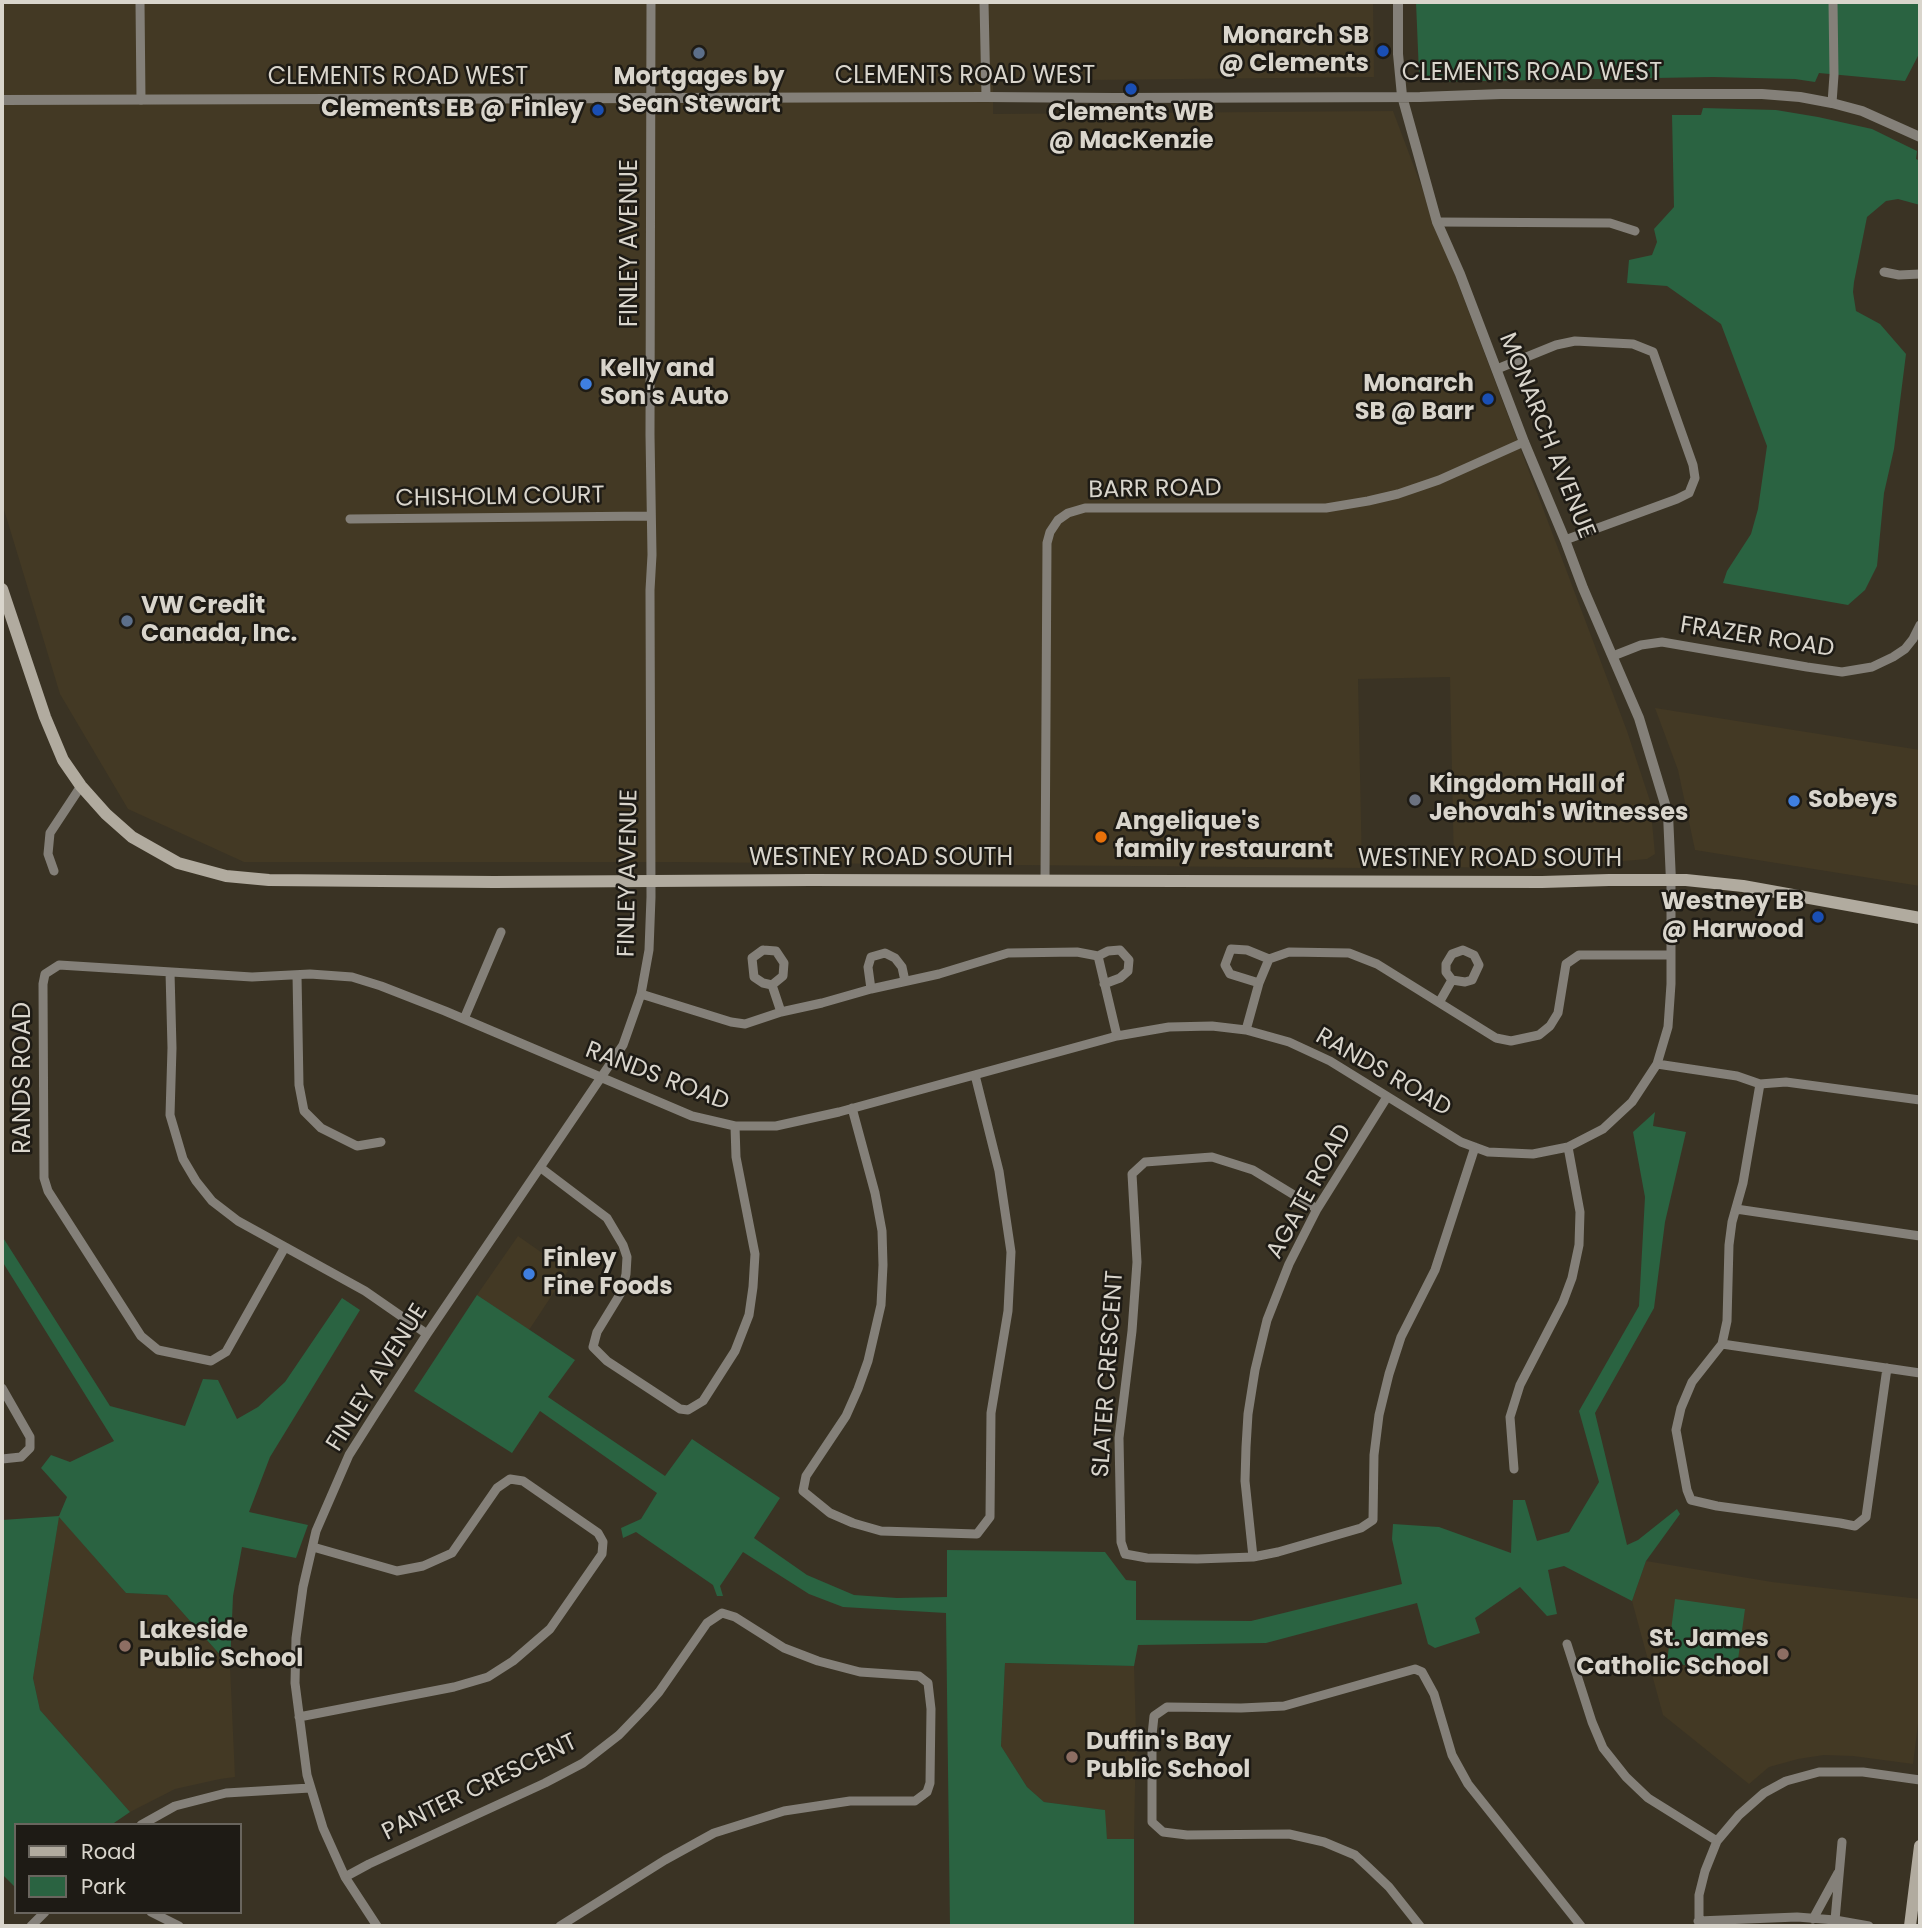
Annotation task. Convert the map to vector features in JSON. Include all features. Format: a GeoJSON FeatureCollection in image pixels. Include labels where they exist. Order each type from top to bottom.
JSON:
{"type":"FeatureCollection","features":[{"type":"Feature","properties":{"kind":"main road","name":"WESTNEY ROAD SOUTH"},"geometry":{"type":"LineString","coordinates":[[2,589],[45,718],[63,760],[81,786],[106,814],[132,837],[178,863],[226,876],[317,881],[518,882],[1686,880],[1743,886],[1920,918]]}},
{"type":"Feature","properties":{"kind":"main road"},"geometry":{"type":"LineString","coordinates":[[1910,1926],[1920,1846]]}},
{"type":"Feature","properties":{"kind":"street"},"geometry":{"type":"LineString","coordinates":[[140,2],[141,100]]}},
{"type":"Feature","properties":{"kind":"street","name":"FINLEY AVENUE"},"geometry":{"type":"LineString","coordinates":[[377,1926],[345,1877],[323,1828],[310,1788],[299,1717],[295,1683],[296,1638],[303,1587],[316,1531],[349,1455],[427,1334],[623,1045],[641,994],[649,950],[652,555],[651,2]]}},
{"type":"Feature","properties":{"kind":"street"},"geometry":{"type":"LineString","coordinates":[[984,2],[986,97]]}},
{"type":"Feature","properties":{"kind":"street","name":"MONARCH AVENUE"},"geometry":{"type":"LineString","coordinates":[[1398,2],[1398,54],[1402,96],[1437,222],[1583,587],[1639,718],[1668,814],[1671,881]]}},
{"type":"Feature","properties":{"kind":"street"},"geometry":{"type":"LineString","coordinates":[[1832,103],[1833,2]]}},
{"type":"Feature","properties":{"kind":"street","name":"CLEMENTS ROAD WEST"},"geometry":{"type":"LineString","coordinates":[[2,100],[1762,94],[1800,97],[1862,111],[1920,137]]}},
{"type":"Feature","properties":{"kind":"street"},"geometry":{"type":"LineString","coordinates":[[1437,222],[1610,223],[1634,231]]}},
{"type":"Feature","properties":{"kind":"street"},"geometry":{"type":"LineString","coordinates":[[1884,272],[1899,275],[1920,274]]}},
{"type":"Feature","properties":{"kind":"street"},"geometry":{"type":"LineString","coordinates":[[1497,369],[1556,345],[1575,341],[1633,344],[1653,352],[1693,465],[1695,478],[1689,493],[1565,540]]}},
{"type":"Feature","properties":{"kind":"street","name":"BARR ROAD"},"geometry":{"type":"LineString","coordinates":[[1045,881],[1047,543],[1058,520],[1068,513],[1085,509],[1326,508],[1368,501],[1439,480],[1524,442]]}},
{"type":"Feature","properties":{"kind":"street","name":"CHISHOLM COURT"},"geometry":{"type":"LineString","coordinates":[[350,519],[650,516]]}},
{"type":"Feature","properties":{"kind":"street","name":"FRAZER ROAD"},"geometry":{"type":"LineString","coordinates":[[1613,656],[1641,645],[1661,642],[1842,672],[1872,667],[1893,657],[1917,642],[1920,625]]}},
{"type":"Feature","properties":{"kind":"street"},"geometry":{"type":"LineString","coordinates":[[54,871],[48,854],[50,833],[81,786]]}},
{"type":"Feature","properties":{"kind":"street","name":"RANDS ROAD"},"geometry":{"type":"LineString","coordinates":[[285,1247],[226,1352],[211,1361],[158,1350],[141,1336],[48,1191],[44,1178],[45,974],[59,965],[252,977],[310,974],[352,977],[464,1019],[692,1116],[735,1126],[776,1126],[1117,1036],[1169,1027],[1212,1026],[1246,1030],[1289,1042],[1329,1061],[1461,1142],[1488,1152],[1533,1154],[1568,1147],[1604,1129],[1641,1090],[1657,1064],[1668,1027],[1671,881]]}},
{"type":"Feature","properties":{"kind":"street"},"geometry":{"type":"LineString","coordinates":[[464,1019],[500,932]]}},
{"type":"Feature","properties":{"kind":"street"},"geometry":{"type":"LineString","coordinates":[[1259,983],[1230,974],[1225,965],[1231,949],[1247,950],[1269,960]]}},
{"type":"Feature","properties":{"kind":"street"},"geometry":{"type":"LineString","coordinates":[[641,994],[745,1024],[781,1012],[939,974],[1008,954],[1077,952],[1098,956],[1108,951],[1120,950],[1129,960],[1128,971],[1121,978],[1104,984]]}},
{"type":"Feature","properties":{"kind":"street"},"geometry":{"type":"LineString","coordinates":[[1246,1030],[1259,983],[1269,960],[1289,952],[1349,953],[1377,964],[1496,1038],[1511,1041],[1539,1035],[1550,1026],[1558,1013],[1566,964],[1579,955],[1671,955]]}},
{"type":"Feature","properties":{"kind":"street"},"geometry":{"type":"LineString","coordinates":[[871,989],[867,967],[871,957],[885,953],[895,958],[902,967],[905,981]]}},
{"type":"Feature","properties":{"kind":"street"},"geometry":{"type":"LineString","coordinates":[[1098,956],[1117,1036]]}},
{"type":"Feature","properties":{"kind":"street"},"geometry":{"type":"LineString","coordinates":[[170,972],[170,1115],[183,1159],[196,1181],[212,1201],[238,1221],[365,1292],[427,1334]]}},
{"type":"Feature","properties":{"kind":"street"},"geometry":{"type":"LineString","coordinates":[[297,975],[299,1085],[304,1111],[321,1128],[357,1146],[382,1142]]}},
{"type":"Feature","properties":{"kind":"street"},"geometry":{"type":"LineString","coordinates":[[1440,1001],[1452,980]]}},
{"type":"Feature","properties":{"kind":"street"},"geometry":{"type":"LineString","coordinates":[[772,985],[781,1012]]}},
{"type":"Feature","properties":{"kind":"street"},"geometry":{"type":"LineString","coordinates":[[1657,1064],[1737,1076],[1760,1084],[1786,1082],[1920,1100]]}},
{"type":"Feature","properties":{"kind":"street"},"geometry":{"type":"LineString","coordinates":[[852,1108],[875,1193],[882,1231],[881,1305],[868,1361],[858,1389],[846,1416],[806,1476],[803,1491],[830,1513],[853,1524],[881,1531],[977,1534],[990,1517],[991,1413],[1008,1311],[1011,1252],[999,1171],[975,1075]]}},
{"type":"Feature","properties":{"kind":"street"},"geometry":{"type":"LineString","coordinates":[[1760,1084],[1729,1245],[1727,1321],[1722,1344],[1692,1382],[1681,1408],[1676,1430],[1691,1500],[1856,1526],[1866,1517],[1887,1368]]}},
{"type":"Feature","properties":{"kind":"street","name":"AGATE ROAD"},"geometry":{"type":"LineString","coordinates":[[1253,1557],[1245,1480],[1248,1414],[1267,1320],[1284,1275],[1317,1209],[1387,1097]]}},
{"type":"Feature","properties":{"kind":"street"},"geometry":{"type":"LineString","coordinates":[[541,1168],[607,1219],[627,1257],[622,1291],[597,1332],[593,1347],[607,1361],[680,1409],[688,1410],[703,1401],[716,1381],[735,1351],[749,1315],[755,1254],[736,1157],[735,1126]]}},
{"type":"Feature","properties":{"kind":"street","name":"SLATER CRESCENT"},"geometry":{"type":"LineString","coordinates":[[1317,1209],[1253,1170],[1212,1157],[1145,1162],[1132,1174],[1137,1262],[1119,1438],[1121,1542],[1125,1554],[1147,1558],[1253,1557],[1361,1528],[1373,1520],[1374,1455],[1379,1415],[1389,1374],[1401,1337],[1435,1270],[1475,1147]]}},
{"type":"Feature","properties":{"kind":"street"},"geometry":{"type":"LineString","coordinates":[[1514,1469],[1510,1416],[1520,1385],[1563,1302],[1572,1278],[1579,1245],[1580,1212],[1568,1147]]}},
{"type":"Feature","properties":{"kind":"street"},"geometry":{"type":"LineString","coordinates":[[1736,1209],[1920,1236]]}},
{"type":"Feature","properties":{"kind":"street"},"geometry":{"type":"LineString","coordinates":[[1722,1344],[1920,1373]]}},
{"type":"Feature","properties":{"kind":"street"},"geometry":{"type":"LineString","coordinates":[[2,1388],[30,1437],[30,1448],[21,1457],[2,1459]]}},
{"type":"Feature","properties":{"kind":"street"},"geometry":{"type":"LineString","coordinates":[[299,1717],[454,1687],[488,1677],[513,1661],[550,1629],[602,1554],[603,1542],[598,1532],[523,1481],[510,1479],[498,1488],[452,1553],[422,1566],[397,1571],[313,1547]]}},
{"type":"Feature","properties":{"kind":"street","name":"PANTER CRESCENT"},"geometry":{"type":"LineString","coordinates":[[345,1877],[583,1763],[619,1735],[644,1709],[708,1623],[722,1613],[784,1648],[818,1661],[860,1672],[919,1676],[928,1683],[931,1709],[930,1783],[927,1792],[915,1801],[850,1801],[784,1811],[714,1833],[665,1860],[560,1926]]}},
{"type":"Feature","properties":{"kind":"street"},"geometry":{"type":"LineString","coordinates":[[1567,1643],[1592,1722],[1604,1748],[1619,1768],[1648,1798],[1717,1841]]}},
{"type":"Feature","properties":{"kind":"street"},"geometry":{"type":"LineString","coordinates":[[1420,1926],[1389,1887],[1362,1861],[1324,1842],[1289,1834],[1187,1835],[1163,1832],[1152,1822],[1154,1716],[1167,1707],[1284,1706],[1415,1669],[1422,1672],[1434,1694],[1452,1755],[1468,1784],[1581,1926]]}},
{"type":"Feature","properties":{"kind":"street"},"geometry":{"type":"LineString","coordinates":[[1869,1926],[1797,1917],[1698,1923],[1699,1895],[1705,1871],[1717,1841],[1739,1815],[1764,1793],[1786,1781],[1819,1772],[1863,1772],[1920,1780]]}},
{"type":"Feature","properties":{"kind":"street"},"geometry":{"type":"LineString","coordinates":[[145,1823],[175,1806],[226,1793],[310,1788]]}},
{"type":"Feature","properties":{"kind":"street"},"geometry":{"type":"LineString","coordinates":[[1835,1920],[1842,1842]]}},
{"type":"Feature","properties":{"kind":"street"},"geometry":{"type":"LineString","coordinates":[[1813,1919],[1839,1872]]}},
{"type":"Feature","properties":{"kind":"street"},"geometry":{"type":"LineString","coordinates":[[154,1914],[178,1926]]}},
{"type":"Feature","properties":{"kind":"shaded area"},"geometry":{"type":"Polygon","coordinates":[[[2,2],[1373,2],[1374,77],[993,81],[993,114],[1393,111],[1627,731],[1650,801],[1655,854],[1647,859],[1532,869],[1454,867],[1450,677],[1358,679],[1362,868],[671,862],[244,862],[128,809],[60,694],[2,503],[2,2]]]}},
{"type":"Feature","properties":{"kind":"shaded area"},"geometry":{"type":"Polygon","coordinates":[[[1655,708],[1920,750],[1920,886],[1695,850],[1678,770],[1655,708]]]}},
{"type":"Feature","properties":{"kind":"shaded area"},"geometry":{"type":"Polygon","coordinates":[[[518,1236],[568,1271],[529,1330],[477,1295],[518,1236]]]}},
{"type":"Feature","properties":{"kind":"shaded area","name":"Lakeside Public School"},"geometry":{"type":"Polygon","coordinates":[[[59,1516],[126,1593],[167,1595],[230,1666],[235,1777],[175,1789],[130,1812],[40,1710],[33,1678],[59,1516]]]}},
{"type":"Feature","properties":{"kind":"shaded area","name":"St. James Catholic School"},"geometry":{"type":"Polygon","coordinates":[[[1646,1561],[1772,1582],[1920,1599],[1920,1708],[1913,1764],[1824,1755],[1769,1767],[1749,1784],[1663,1715],[1632,1601],[1646,1561]]]}},
{"type":"Feature","properties":{"kind":"shaded area","name":"Duffin's Bay Public School"},"geometry":{"type":"Polygon","coordinates":[[[1005,1663],[1134,1666],[1134,1839],[1107,1840],[1104,1810],[1044,1802],[1027,1787],[1001,1746],[1005,1663]]]}},
{"type":"Feature","properties":{"kind":"green space"},"geometry":{"type":"Polygon","coordinates":[[[1416,2],[1920,2],[1920,52],[1905,81],[1819,73],[1815,82],[1713,77],[1421,82],[1416,2]]]}},
{"type":"Feature","properties":{"kind":"green space"},"geometry":{"type":"Polygon","coordinates":[[[1703,108],[1776,110],[1872,129],[1917,151],[1916,159],[1920,161],[1920,205],[1898,199],[1886,201],[1867,217],[1854,282],[1856,311],[1880,324],[1906,354],[1894,449],[1884,493],[1877,566],[1865,590],[1848,605],[1723,583],[1727,571],[1751,534],[1758,509],[1767,446],[1721,324],[1667,286],[1627,283],[1629,260],[1652,255],[1657,242],[1654,229],[1674,207],[1672,115],[1701,115],[1703,108]]]}},
{"type":"Feature","properties":{"kind":"green space"},"geometry":{"type":"Polygon","coordinates":[[[1655,1112],[1653,1126],[1686,1132],[1665,1222],[1654,1308],[1595,1413],[1627,1545],[1638,1540],[1677,1509],[1680,1514],[1646,1561],[1632,1601],[1564,1566],[1548,1570],[1557,1614],[1547,1616],[1520,1587],[1475,1618],[1480,1633],[1435,1648],[1428,1644],[1417,1603],[1266,1643],[1138,1645],[1134,1666],[1005,1663],[1001,1746],[1027,1787],[1044,1802],[1105,1810],[1107,1839],[1134,1839],[1134,1926],[950,1926],[946,1613],[843,1607],[809,1594],[743,1552],[720,1586],[723,1596],[717,1596],[713,1585],[636,1532],[623,1538],[621,1528],[641,1519],[657,1493],[540,1411],[512,1453],[414,1391],[477,1295],[575,1360],[548,1397],[665,1476],[692,1439],[780,1498],[754,1538],[807,1575],[854,1595],[947,1597],[947,1550],[1105,1552],[1126,1580],[1136,1581],[1136,1620],[1251,1621],[1402,1584],[1392,1539],[1393,1524],[1439,1527],[1511,1553],[1513,1500],[1525,1500],[1537,1541],[1569,1532],[1599,1482],[1579,1411],[1639,1306],[1645,1197],[1633,1132],[1655,1112]]]}},
{"type":"Feature","properties":{"kind":"green space"},"geometry":{"type":"Polygon","coordinates":[[[2,1236],[110,1406],[185,1426],[203,1379],[218,1380],[237,1419],[258,1407],[285,1382],[342,1298],[360,1310],[270,1457],[249,1512],[308,1525],[296,1558],[242,1547],[233,1596],[230,1666],[167,1595],[126,1593],[59,1517],[33,1678],[40,1710],[130,1812],[114,1823],[14,1823],[14,1886],[2,1874],[2,1520],[59,1516],[67,1497],[41,1468],[51,1455],[70,1462],[114,1441],[2,1261],[2,1236]]]}},
{"type":"Feature","properties":{"kind":"green space"},"geometry":{"type":"Polygon","coordinates":[[[1675,1599],[1745,1609],[1736,1674],[1667,1662],[1675,1599]]]}},
{"type":"Feature","properties":{"kind":"place","name":"Monarch SB @ Clements"},"geometry":{"type":"Point","coordinates":[1383,51]}},
{"type":"Feature","properties":{"kind":"place","name":"Mortgages by Sean Stewart"},"geometry":{"type":"Point","coordinates":[699,53]}},
{"type":"Feature","properties":{"kind":"place","name":"Clements WB @ MacKenzie"},"geometry":{"type":"Point","coordinates":[1131,89]}},
{"type":"Feature","properties":{"kind":"place","name":"Clements EB @ Finley"},"geometry":{"type":"Point","coordinates":[598,110]}},
{"type":"Feature","properties":{"kind":"place","name":"Kelly and Son's Auto"},"geometry":{"type":"Point","coordinates":[586,384]}},
{"type":"Feature","properties":{"kind":"place","name":"Monarch SB @ Barr"},"geometry":{"type":"Point","coordinates":[1488,399]}},
{"type":"Feature","properties":{"kind":"place","name":"VW Credit Canada, Inc."},"geometry":{"type":"Point","coordinates":[127,621]}},
{"type":"Feature","properties":{"kind":"place","name":"Kingdom Hall of Jehovah's Witnesses"},"geometry":{"type":"Point","coordinates":[1415,800]}},
{"type":"Feature","properties":{"kind":"place","name":"Sobeys"},"geometry":{"type":"Point","coordinates":[1794,801]}},
{"type":"Feature","properties":{"kind":"place","name":"Angelique's family restaurant"},"geometry":{"type":"Point","coordinates":[1101,837]}},
{"type":"Feature","properties":{"kind":"place","name":"Westney EB @ Harwood"},"geometry":{"type":"Point","coordinates":[1818,917]}},
{"type":"Feature","properties":{"kind":"place","name":"Finley Fine Foods"},"geometry":{"type":"Point","coordinates":[529,1274]}},
{"type":"Feature","properties":{"kind":"place","name":"Lakeside Public School"},"geometry":{"type":"Point","coordinates":[125,1646]}},
{"type":"Feature","properties":{"kind":"place","name":"St. James Catholic School"},"geometry":{"type":"Point","coordinates":[1783,1654]}},
{"type":"Feature","properties":{"kind":"place","name":"Duffin's Bay Public School"},"geometry":{"type":"Point","coordinates":[1072,1757]}}]}
